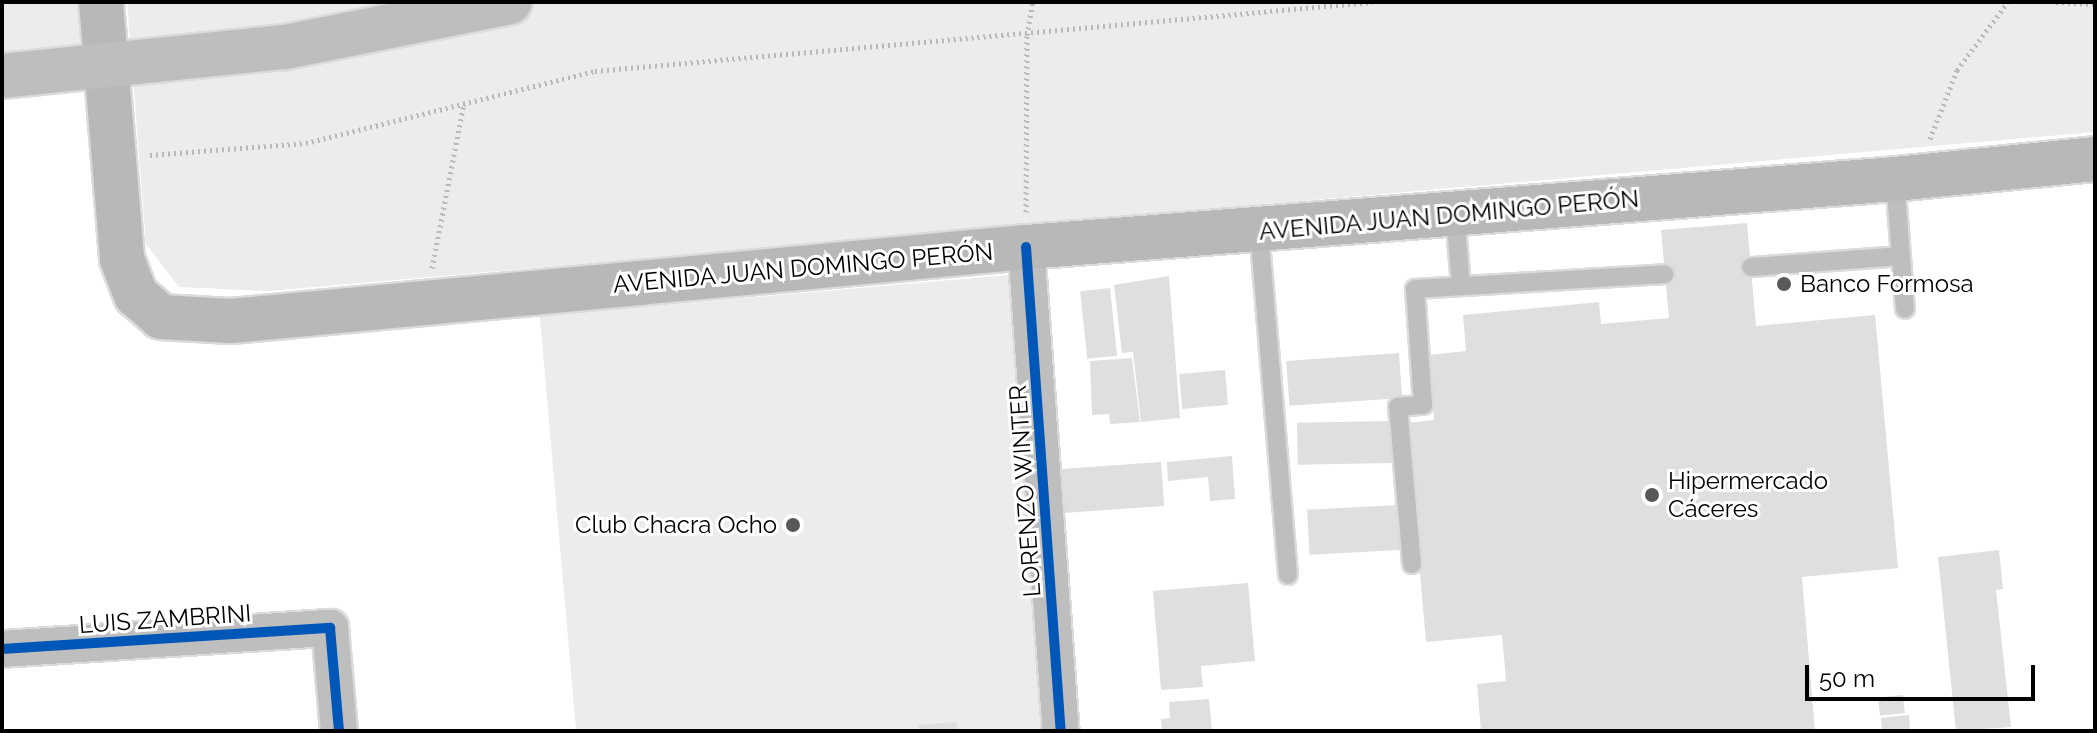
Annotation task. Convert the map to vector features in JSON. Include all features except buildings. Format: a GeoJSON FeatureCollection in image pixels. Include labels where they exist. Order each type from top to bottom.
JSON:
{"type":"FeatureCollection","features":[{"type":"Feature","properties":{"kind":"main road","name":"AVENIDA JUAN DOMINGO PERÓN"},"geometry":{"type":"LineString","coordinates":[[101,2],[122,259],[136,295],[161,317],[231,321],[1026,247],[1907,178],[2095,159]]}},
{"type":"Feature","properties":{"kind":"main road"},"geometry":{"type":"LineString","coordinates":[[2,76],[285,47],[510,2]]}},
{"type":"Feature","properties":{"kind":"street","name":"LORENZO WINTER"},"geometry":{"type":"LineString","coordinates":[[1026,247],[1061,731]]}},
{"type":"Feature","properties":{"kind":"street","name":"LUIS ZAMBRINI"},"geometry":{"type":"LineString","coordinates":[[2,649],[330,628],[339,731]]}},
{"type":"Feature","properties":{"kind":"lane"},"geometry":{"type":"LineString","coordinates":[[1905,309],[1900,256],[1907,178]]}},
{"type":"Feature","properties":{"kind":"lane"},"geometry":{"type":"LineString","coordinates":[[1455,214],[1461,285]]}},
{"type":"Feature","properties":{"kind":"lane"},"geometry":{"type":"LineString","coordinates":[[1259,230],[1288,575]]}},
{"type":"Feature","properties":{"kind":"lane"},"geometry":{"type":"LineString","coordinates":[[1751,267],[1900,256]]}},
{"type":"Feature","properties":{"kind":"lane"},"geometry":{"type":"LineString","coordinates":[[1412,564],[1398,407],[1423,405],[1415,289],[1665,274]]}},
{"type":"Feature","properties":{"kind":"path"},"geometry":{"type":"LineString","coordinates":[[1026,247],[1027,35],[1033,2]]}},
{"type":"Feature","properties":{"kind":"path"},"geometry":{"type":"LineString","coordinates":[[114,158],[306,143],[595,71],[1373,2]]}},
{"type":"Feature","properties":{"kind":"path"},"geometry":{"type":"LineString","coordinates":[[1907,178],[1957,70],[2008,2]]}},
{"type":"Feature","properties":{"kind":"path"},"geometry":{"type":"LineString","coordinates":[[2056,2],[2095,4]]}},
{"type":"Feature","properties":{"kind":"path"},"geometry":{"type":"LineString","coordinates":[[426,303],[464,104]]}},
{"type":"Feature","properties":{"kind":"shaded area"},"geometry":{"type":"Polygon","coordinates":[[[2,2],[87,2],[87,46],[2,57],[2,2]]]}},
{"type":"Feature","properties":{"kind":"shaded area"},"geometry":{"type":"Polygon","coordinates":[[[127,2],[2095,2],[2095,132],[269,291],[179,287],[146,244],[127,2]]]}},
{"type":"Feature","properties":{"kind":"shaded area","name":"Club Chacra Ocho"},"geometry":{"type":"Polygon","coordinates":[[[1008,275],[1048,730],[576,731],[540,316],[1008,275]]]}},
{"type":"Feature","properties":{"kind":"cycle path"},"geometry":{"type":"LineString","coordinates":[[1026,247],[1061,731]]}},
{"type":"Feature","properties":{"kind":"cycle path"},"geometry":{"type":"LineString","coordinates":[[2,649],[330,628],[339,731]]}},
{"type":"Feature","properties":{"kind":"place","name":"Banco Formosa"},"geometry":{"type":"Point","coordinates":[1784,284]}},
{"type":"Feature","properties":{"kind":"place","name":"Hipermercado Cáceres"},"geometry":{"type":"Point","coordinates":[1652,495]}},
{"type":"Feature","properties":{"kind":"place","name":"Club Chacra Ocho"},"geometry":{"type":"Point","coordinates":[793,525]}}]}
